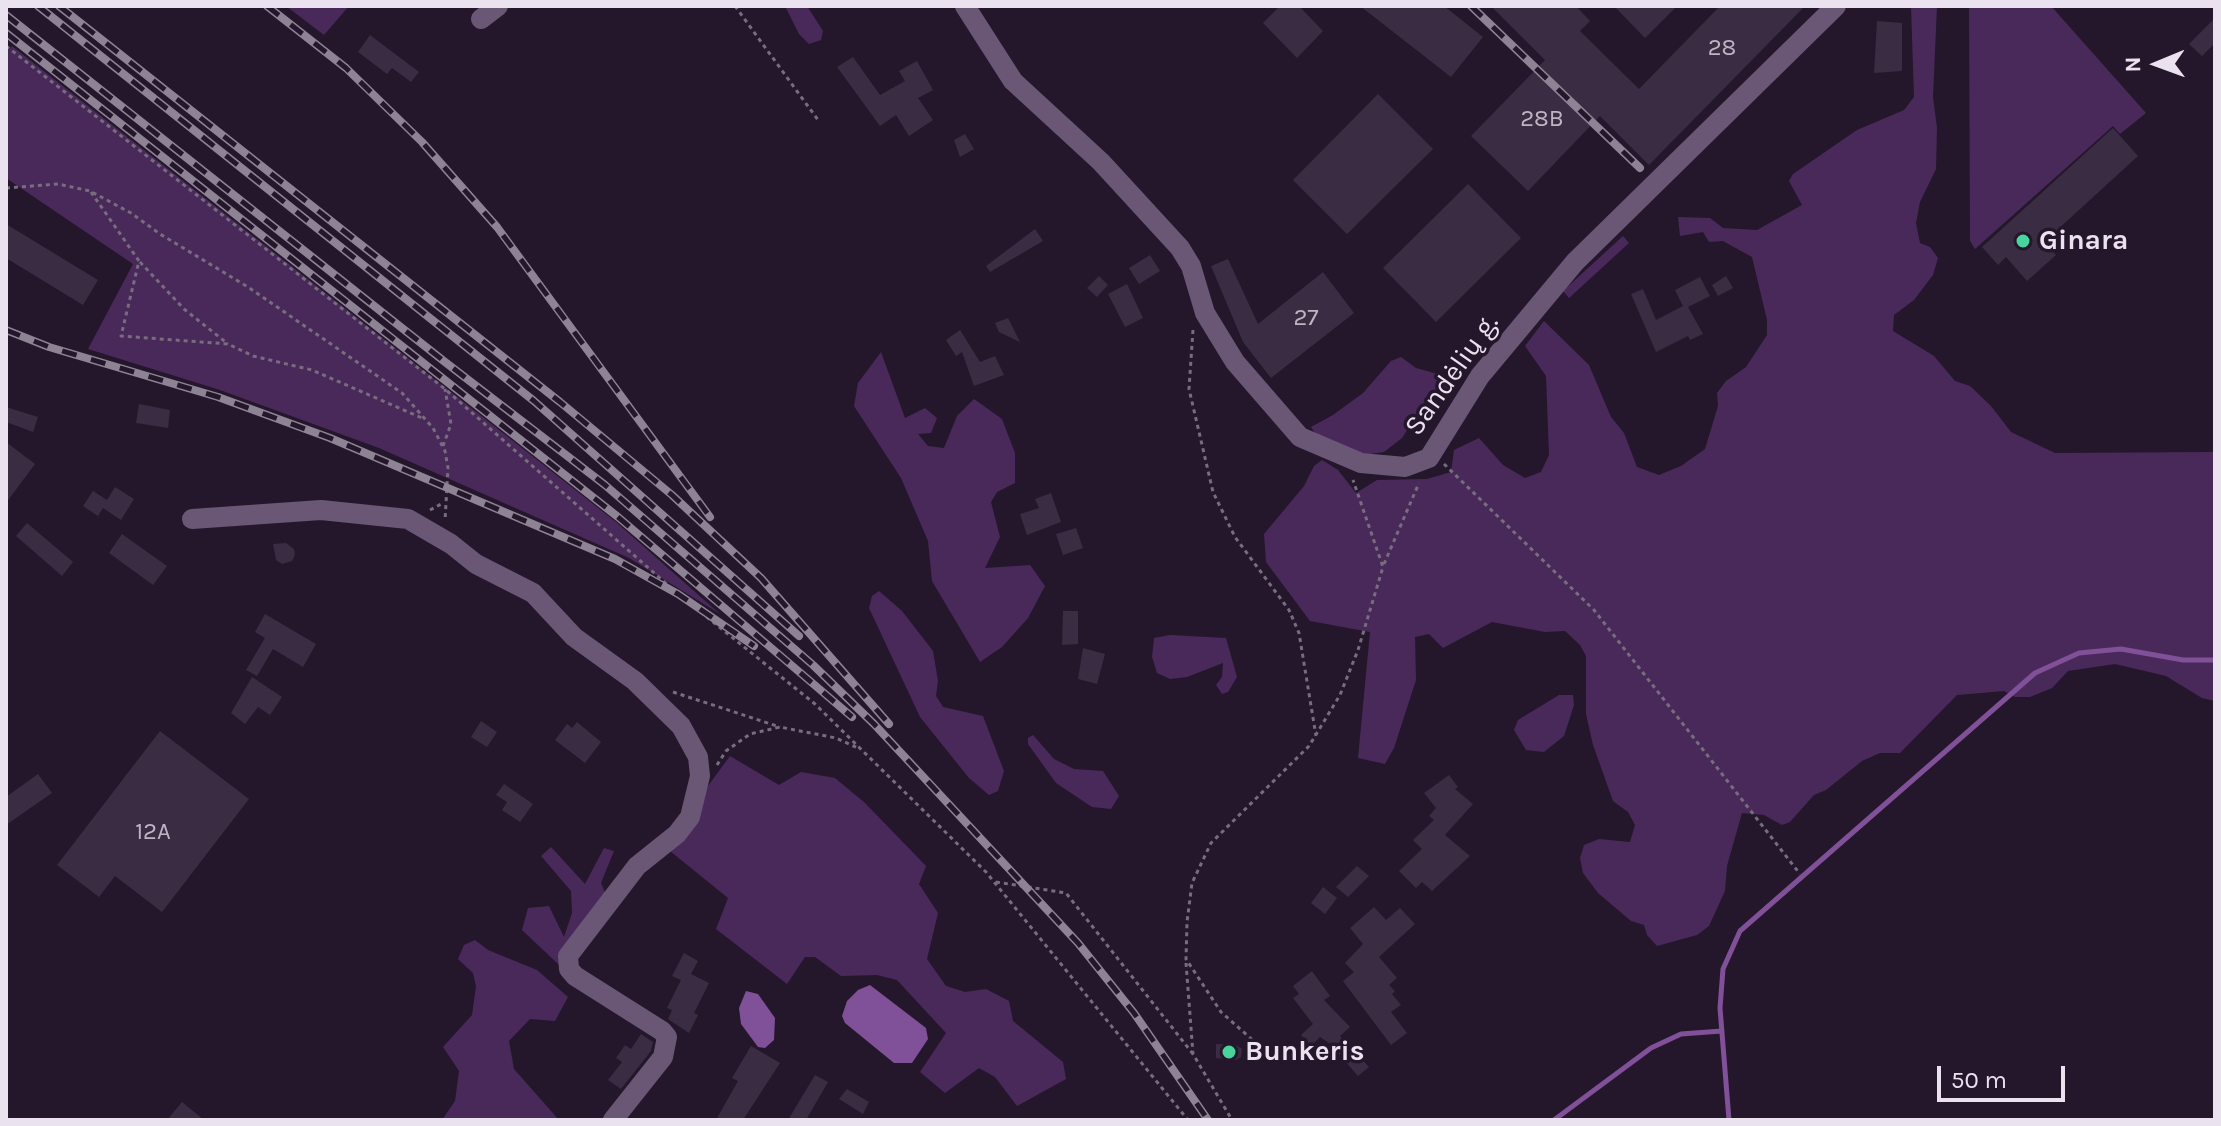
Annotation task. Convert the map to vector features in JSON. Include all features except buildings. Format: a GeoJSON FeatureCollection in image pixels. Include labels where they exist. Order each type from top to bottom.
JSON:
{"type":"FeatureCollection","features":[{"type":"Feature","properties":{"kind":"street"},"geometry":{"type":"LineString","coordinates":[[481,19],[498,6]]}},
{"type":"Feature","properties":{"kind":"street","name":"Sandėlių g."},"geometry":{"type":"LineString","coordinates":[[965,6],[1013,81],[1101,162],[1180,248],[1191,266],[1205,313],[1235,362],[1300,437],[1342,455],[1379,466],[1405,467],[1429,458],[1487,366],[1575,262],[1836,6]]}},
{"type":"Feature","properties":{"kind":"street"},"geometry":{"type":"LineString","coordinates":[[192,519],[321,510],[408,519],[451,544],[476,564],[533,593],[574,637],[658,701],[692,741],[700,776],[690,817],[677,834],[637,866],[568,956],[569,969],[667,1037],[663,1057],[613,1120]]}},
{"type":"Feature","properties":{"kind":"path"},"geometry":{"type":"LineString","coordinates":[[735,6],[818,120]]}},
{"type":"Feature","properties":{"kind":"path"},"geometry":{"type":"LineString","coordinates":[[6,46],[445,389],[678,594],[815,704],[994,882],[1188,1120]]}},
{"type":"Feature","properties":{"kind":"path"},"geometry":{"type":"LineString","coordinates":[[6,188],[58,184],[90,191],[131,213],[248,287],[402,393],[443,446],[448,468],[443,503]]}},
{"type":"Feature","properties":{"kind":"path"},"geometry":{"type":"LineString","coordinates":[[90,191],[139,261],[184,309],[228,344],[253,356],[312,370],[425,419]]}},
{"type":"Feature","properties":{"kind":"path"},"geometry":{"type":"LineString","coordinates":[[139,261],[121,336],[228,344]]}},
{"type":"Feature","properties":{"kind":"path"},"geometry":{"type":"LineString","coordinates":[[1194,324],[1189,389],[1210,481],[1235,537],[1289,610],[1299,633],[1316,736]]}},
{"type":"Feature","properties":{"kind":"path"},"geometry":{"type":"LineString","coordinates":[[443,446],[451,424],[445,389]]}},
{"type":"Feature","properties":{"kind":"path"},"geometry":{"type":"LineString","coordinates":[[1342,455],[1359,492],[1383,567]]}},
{"type":"Feature","properties":{"kind":"path"},"geometry":{"type":"LineString","coordinates":[[1193,1054],[1186,959],[1192,883],[1211,843],[1290,767],[1316,736],[1340,695],[1358,650],[1383,567],[1429,458],[1443,464],[1594,610],[1800,874]]}},
{"type":"Feature","properties":{"kind":"path"},"geometry":{"type":"LineString","coordinates":[[672,691],[780,727],[836,738],[864,751]]}},
{"type":"Feature","properties":{"kind":"path"},"geometry":{"type":"LineString","coordinates":[[697,795],[726,751],[750,734],[780,727]]}},
{"type":"Feature","properties":{"kind":"path"},"geometry":{"type":"LineString","coordinates":[[994,882],[1066,893],[1193,1054],[1232,1120]]}},
{"type":"Feature","properties":{"kind":"path"},"geometry":{"type":"LineString","coordinates":[[1186,959],[1221,1012],[1257,1044],[1272,1048],[1290,1047]]}},
{"type":"Feature","properties":{"kind":"shaded area"},"geometry":{"type":"Polygon","coordinates":[[[286,6],[349,6],[324,35],[286,6]]]}},
{"type":"Feature","properties":{"kind":"shaded area"},"geometry":{"type":"Polygon","coordinates":[[[785,6],[807,6],[823,31],[821,40],[809,44],[799,34],[785,6]]]}},
{"type":"Feature","properties":{"kind":"shaded area"},"geometry":{"type":"Polygon","coordinates":[[[1911,6],[1937,6],[1933,97],[1937,128],[1936,169],[1920,202],[1916,223],[1920,243],[1930,247],[1938,258],[1933,275],[1914,300],[1894,315],[1893,331],[1934,356],[1955,381],[1970,386],[2011,432],[2055,453],[2215,452],[2215,701],[2202,698],[2166,676],[2115,664],[2068,671],[2052,688],[2030,697],[2015,697],[2004,691],[1957,695],[1900,753],[1880,753],[1862,761],[1826,790],[1814,795],[1790,822],[1782,825],[1764,815],[1742,813],[1727,866],[1725,891],[1709,926],[1697,935],[1657,946],[1647,935],[1644,925],[1631,921],[1598,893],[1583,873],[1580,858],[1584,845],[1599,839],[1630,842],[1635,825],[1628,812],[1613,801],[1593,745],[1586,714],[1586,656],[1580,645],[1565,631],[1545,632],[1492,622],[1443,648],[1429,634],[1415,637],[1416,680],[1394,748],[1385,764],[1358,758],[1370,632],[1310,621],[1266,562],[1264,534],[1304,486],[1314,466],[1322,460],[1338,470],[1356,493],[1377,480],[1427,479],[1451,472],[1454,450],[1479,438],[1503,465],[1525,478],[1541,472],[1549,455],[1546,376],[1525,346],[1544,321],[1589,365],[1611,417],[1624,433],[1637,467],[1659,475],[1681,466],[1705,449],[1718,406],[1717,393],[1726,381],[1746,367],[1767,335],[1767,320],[1752,257],[1723,241],[1709,242],[1703,232],[1680,236],[1678,217],[1710,218],[1723,228],[1757,230],[1802,205],[1789,181],[1793,174],[1857,130],[1904,110],[1914,97],[1911,6]]]}},
{"type":"Feature","properties":{"kind":"shaded area"},"geometry":{"type":"Polygon","coordinates":[[[1969,6],[2051,6],[2146,113],[2120,134],[2113,126],[1975,249],[1970,241],[1969,6]]]}},
{"type":"Feature","properties":{"kind":"shaded area"},"geometry":{"type":"Polygon","coordinates":[[[12,46],[616,522],[720,614],[629,558],[379,448],[220,390],[88,349],[133,264],[6,178],[6,53],[12,46]]]}},
{"type":"Feature","properties":{"kind":"shaded area"},"geometry":{"type":"Polygon","coordinates":[[[1623,236],[1629,243],[1569,298],[1563,291],[1623,236]]]}},
{"type":"Feature","properties":{"kind":"shaded area"},"geometry":{"type":"Polygon","coordinates":[[[881,352],[905,418],[925,408],[937,418],[931,433],[918,434],[928,446],[944,448],[957,416],[974,399],[1002,419],[1015,453],[1015,483],[997,492],[991,502],[1000,537],[985,568],[1030,565],[1045,586],[1028,618],[1002,647],[980,662],[932,581],[928,541],[901,478],[854,406],[858,383],[881,352]]]}},
{"type":"Feature","properties":{"kind":"shaded area"},"geometry":{"type":"Polygon","coordinates":[[[1401,357],[1416,368],[1452,378],[1448,390],[1433,391],[1402,438],[1384,452],[1362,455],[1316,435],[1311,427],[1363,393],[1391,361],[1401,357]]]}},
{"type":"Feature","properties":{"kind":"shaded area"},"geometry":{"type":"Polygon","coordinates":[[[879,591],[902,611],[933,651],[938,681],[936,696],[943,707],[983,716],[1004,771],[998,791],[989,795],[969,778],[920,717],[869,608],[872,596],[879,591]]]}},
{"type":"Feature","properties":{"kind":"shaded area"},"geometry":{"type":"Polygon","coordinates":[[[1170,635],[1226,638],[1237,677],[1228,692],[1222,694],[1216,685],[1222,677],[1223,663],[1187,677],[1170,679],[1157,673],[1152,657],[1154,638],[1170,635]]]}},
{"type":"Feature","properties":{"kind":"shaded area"},"geometry":{"type":"Polygon","coordinates":[[[1559,695],[1573,695],[1574,705],[1564,736],[1544,752],[1526,750],[1514,730],[1518,720],[1559,695]]]}},
{"type":"Feature","properties":{"kind":"shaded area"},"geometry":{"type":"Polygon","coordinates":[[[1033,735],[1054,759],[1074,769],[1103,771],[1119,796],[1111,809],[1092,807],[1056,783],[1028,744],[1028,738],[1033,735]]]}},
{"type":"Feature","properties":{"kind":"shaded area"},"geometry":{"type":"Polygon","coordinates":[[[730,756],[779,785],[801,772],[835,778],[865,803],[926,866],[919,884],[938,913],[927,959],[946,986],[965,992],[986,989],[1009,1001],[1013,1021],[1063,1062],[1066,1079],[1017,1106],[995,1077],[979,1068],[945,1093],[920,1072],[946,1033],[897,980],[877,975],[841,976],[815,957],[805,957],[787,984],[716,929],[728,898],[670,851],[702,794],[730,756]]]}},
{"type":"Feature","properties":{"kind":"shaded area"},"geometry":{"type":"Polygon","coordinates":[[[551,847],[585,884],[604,848],[614,851],[601,883],[611,906],[573,962],[574,979],[522,930],[528,908],[549,906],[564,937],[572,913],[571,891],[541,856],[551,847]]]}},
{"type":"Feature","properties":{"kind":"shaded area"},"geometry":{"type":"Polygon","coordinates":[[[475,940],[488,950],[537,970],[568,997],[555,1021],[530,1019],[509,1041],[514,1069],[559,1120],[442,1120],[455,1101],[459,1071],[443,1047],[472,1015],[476,986],[473,973],[458,959],[464,945],[475,940]]]}},
{"type":"Feature","properties":{"kind":"shaded area"},"geometry":{"type":"Polygon","coordinates":[[[870,985],[926,1028],[928,1039],[912,1063],[894,1063],[845,1023],[842,1016],[847,1001],[858,990],[870,985]]]}},
{"type":"Feature","properties":{"kind":"shaded area"},"geometry":{"type":"Polygon","coordinates":[[[746,991],[758,994],[775,1018],[774,1040],[765,1048],[758,1047],[741,1024],[739,1008],[746,991]]]}},
{"type":"Feature","properties":{"kind":"waterway"},"geometry":{"type":"LineString","coordinates":[[1729,1120],[1720,1008],[1723,969],[1740,931],[2035,673],[2079,653],[2121,649],[2183,660],[2215,660]]}},
{"type":"Feature","properties":{"kind":"waterway"},"geometry":{"type":"LineString","coordinates":[[1554,1120],[1651,1048],[1681,1034],[1722,1031]]}},
{"type":"Feature","properties":{"kind":"railway"},"geometry":{"type":"LineString","coordinates":[[38,6],[534,401],[799,636]]}},
{"type":"Feature","properties":{"kind":"railway"},"geometry":{"type":"LineString","coordinates":[[59,6],[560,402],[672,495],[761,578],[889,724]]}},
{"type":"Feature","properties":{"kind":"railway"},"geometry":{"type":"LineString","coordinates":[[267,6],[346,68],[422,142],[497,227],[710,517]]}},
{"type":"Feature","properties":{"kind":"railway"},"geometry":{"type":"LineString","coordinates":[[1471,6],[1640,168]]}},
{"type":"Feature","properties":{"kind":"railway"},"geometry":{"type":"LineString","coordinates":[[6,15],[605,485],[813,665],[874,724],[1078,943],[1134,1013],[1208,1120]]}},
{"type":"Feature","properties":{"kind":"railway"},"geometry":{"type":"LineString","coordinates":[[6,33],[618,517],[852,717]]}},
{"type":"Feature","properties":{"kind":"railway"},"geometry":{"type":"LineString","coordinates":[[6,330],[49,347],[218,397],[330,438],[615,559],[678,594],[754,646]]}},
{"type":"Feature","properties":{"kind":"place","name":"Ginara"},"geometry":{"type":"Point","coordinates":[2023,241]}},
{"type":"Feature","properties":{"kind":"place","name":"Bunkeris"},"geometry":{"type":"Point","coordinates":[1229,1052]}}]}
